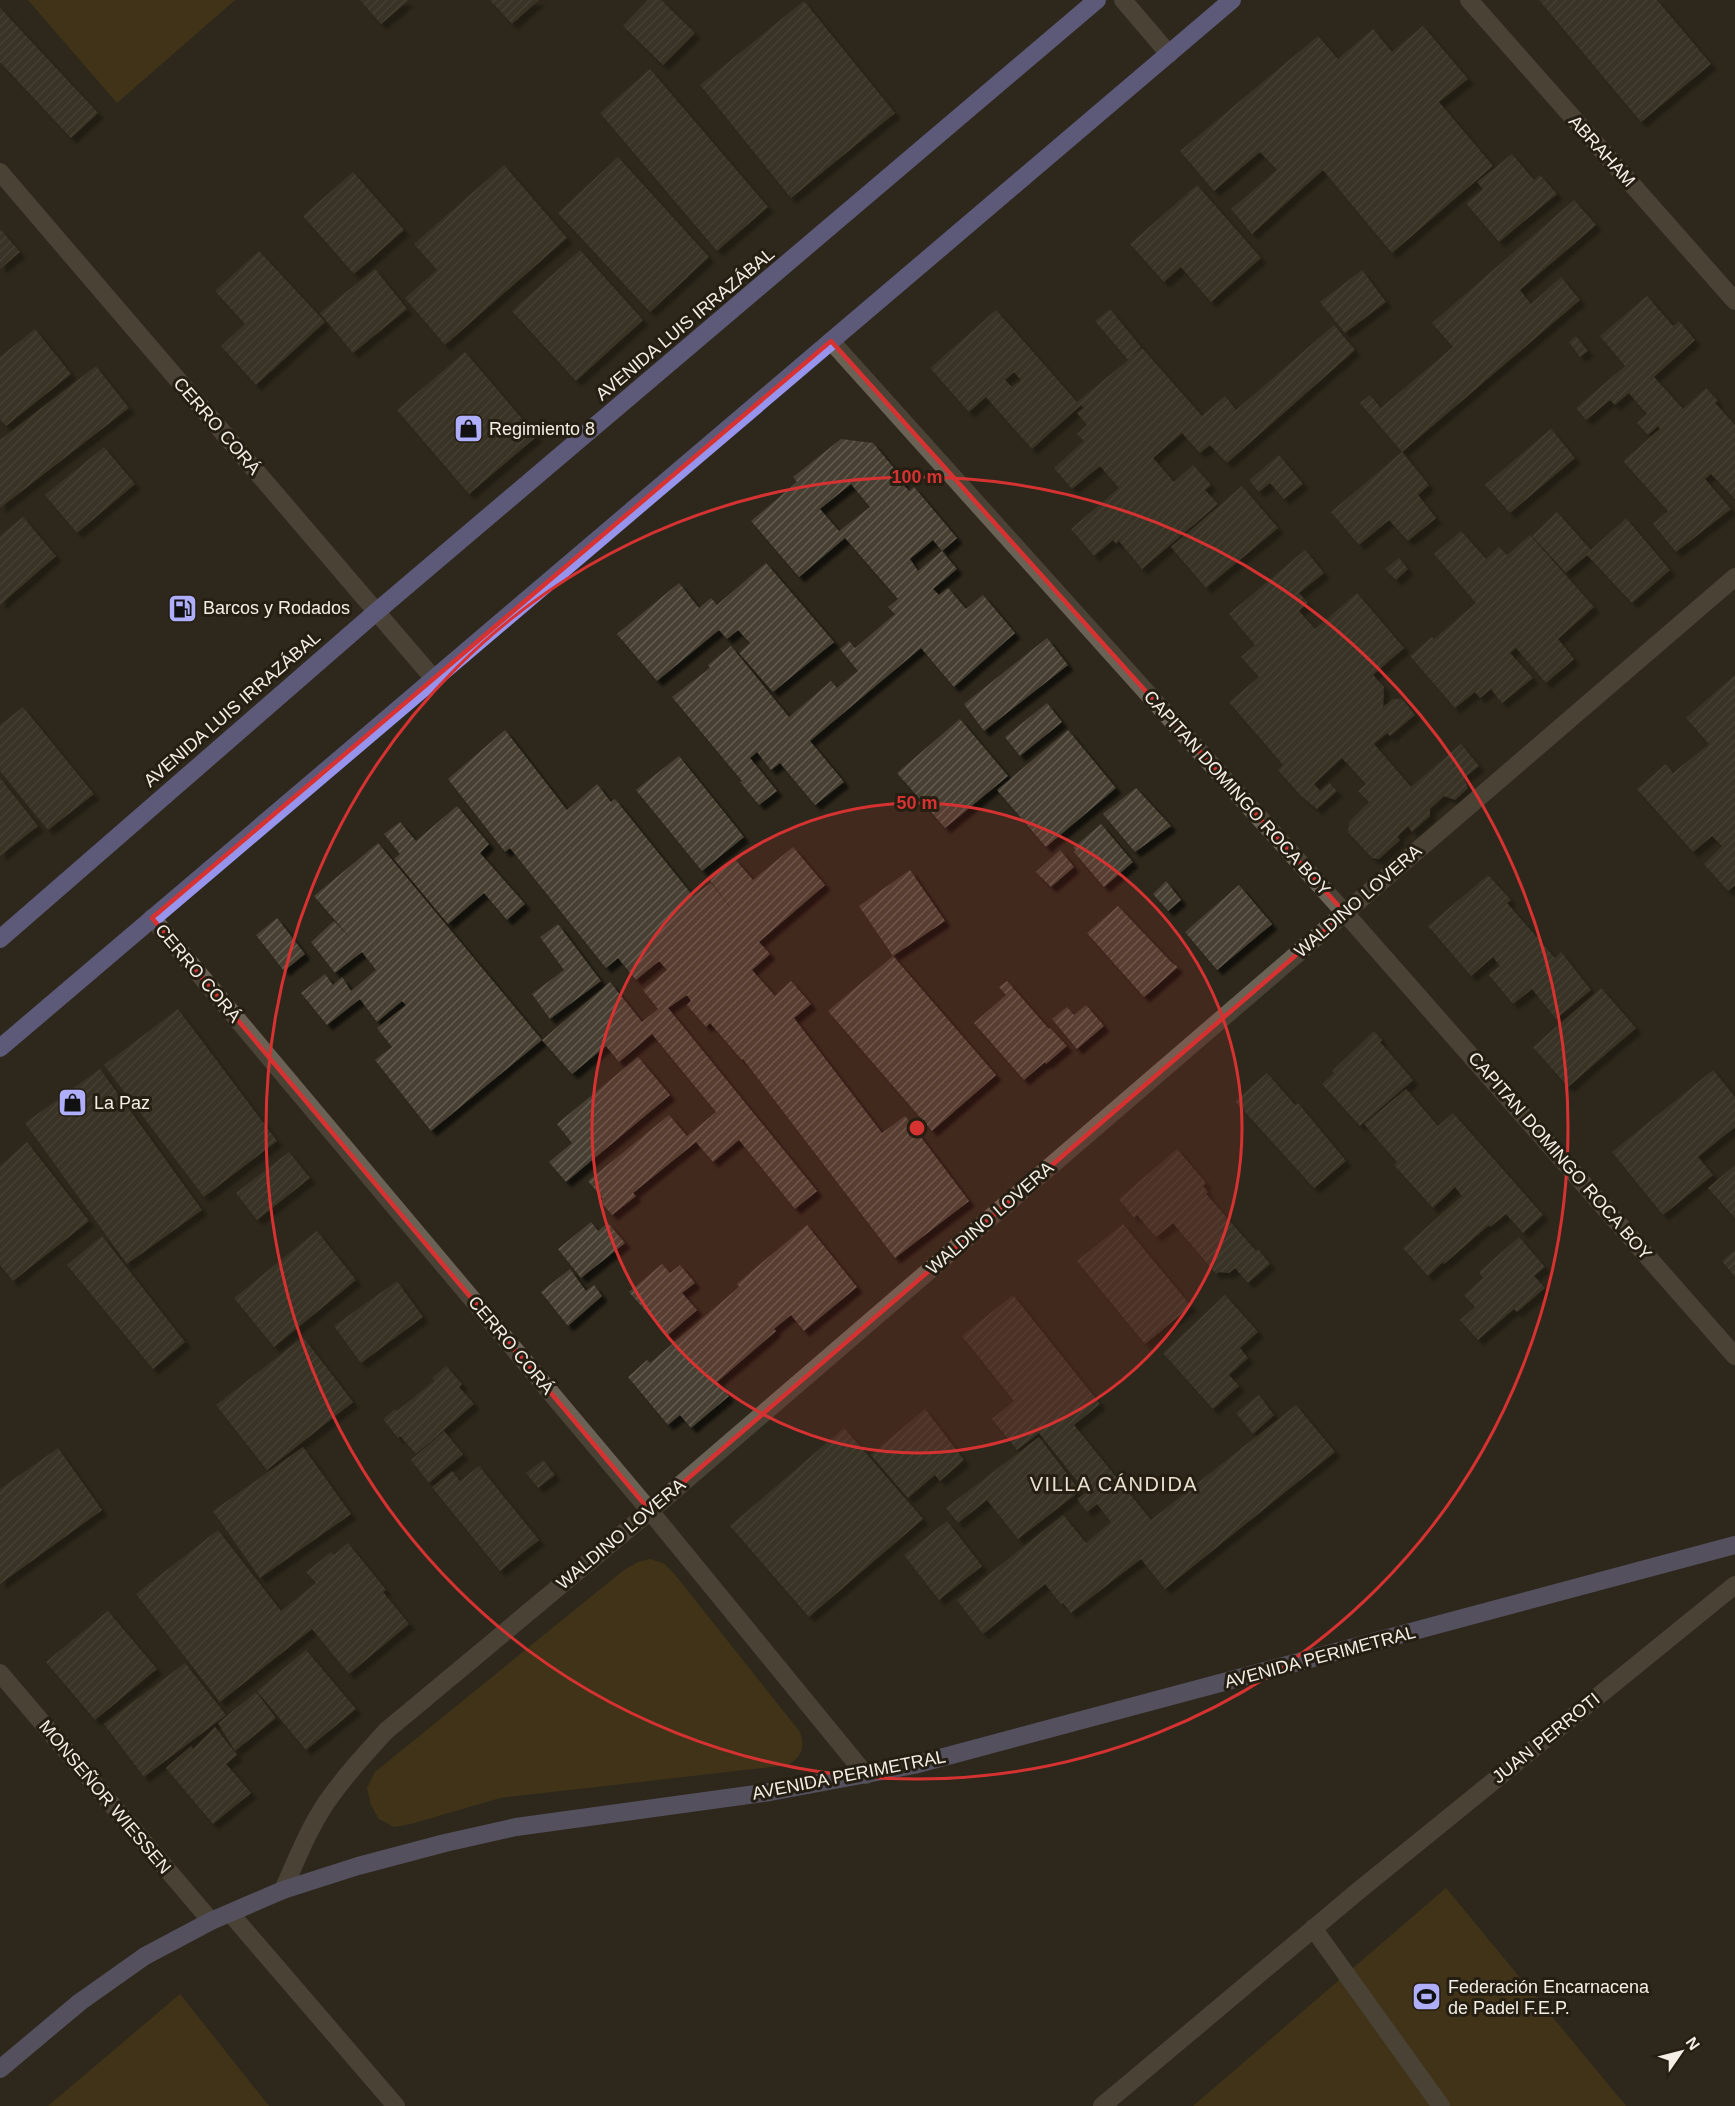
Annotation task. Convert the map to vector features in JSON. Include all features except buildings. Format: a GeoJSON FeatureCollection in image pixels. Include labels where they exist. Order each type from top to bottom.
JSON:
{"type":"FeatureCollection","features":[{"type":"Feature","properties":{"kind":"highway","name":"AVENIDA LUIS IRRAZÁBAL"},"geometry":{"type":"LineString","coordinates":[[0,939],[376,612],[1097,0]]}},
{"type":"Feature","properties":{"kind":"highway"},"geometry":{"type":"LineString","coordinates":[[0,1048],[1232,0]]}},
{"type":"Feature","properties":{"kind":"main road","name":"AVENIDA PERIMETRAL"},"geometry":{"type":"LineString","coordinates":[[0,2069],[89,1995],[145,1956],[211,1921],[283,1890],[358,1866],[516,1827],[770,1792],[866,1775],[971,1751],[1735,1545]]}},
{"type":"Feature","properties":{"kind":"street"},"geometry":{"type":"LineString","coordinates":[[1124,0],[1169,54]]}},
{"type":"Feature","properties":{"kind":"street","name":"ABRAHAM"},"geometry":{"type":"LineString","coordinates":[[1469,0],[1735,301]]}},
{"type":"Feature","properties":{"kind":"street","name":"CERRO CORÁ"},"geometry":{"type":"LineString","coordinates":[[0,172],[434,679]]}},
{"type":"Feature","properties":{"kind":"street","name":"CAPITAN DOMINGO ROCA BOY"},"geometry":{"type":"LineString","coordinates":[[831,341],[1345,913],[1735,1356]]}},
{"type":"Feature","properties":{"kind":"street","name":"WALDINO LOVERA"},"geometry":{"type":"LineString","coordinates":[[283,1890],[303,1844],[326,1803],[352,1768],[386,1731],[650,1510],[1735,577]]}},
{"type":"Feature","properties":{"kind":"street","name":"CERRO CORÁ"},"geometry":{"type":"LineString","coordinates":[[152,918],[650,1510],[866,1775]]}},
{"type":"Feature","properties":{"kind":"street","name":"JUAN PERROTI"},"geometry":{"type":"LineString","coordinates":[[1102,2106],[1313,1928],[1735,1585]]}},
{"type":"Feature","properties":{"kind":"street","name":"MONSEÑOR WIESSEN"},"geometry":{"type":"LineString","coordinates":[[0,1673],[211,1921]]}},
{"type":"Feature","properties":{"kind":"street"},"geometry":{"type":"LineString","coordinates":[[230,1913],[396,2106]]}},
{"type":"Feature","properties":{"kind":"street"},"geometry":{"type":"LineString","coordinates":[[1313,1928],[1441,2106]]}},
{"type":"Feature","properties":{"kind":"highlighted area"},"geometry":{"type":"Polygon","coordinates":[[[831,341],[1345,913],[650,1511],[152,918],[831,341]]]}},
{"type":"Feature","properties":{"kind":"shaded area"},"geometry":{"type":"Polygon","coordinates":[[[28,0],[235,0],[117,103],[28,0]]]}},
{"type":"Feature","properties":{"kind":"shaded area"},"geometry":{"type":"Polygon","coordinates":[[[650,1559],[665,1564],[676,1576],[800,1732],[802,1747],[800,1754],[789,1765],[500,1798],[394,1827],[379,1819],[371,1805],[367,1788],[375,1772],[624,1570],[638,1562],[650,1559]]]}},
{"type":"Feature","properties":{"kind":"shaded area","name":"Federación Encarnacena de Padel F.E.P."},"geometry":{"type":"Polygon","coordinates":[[[1446,1888],[1626,2106],[1193,2106],[1446,1888]]]}},
{"type":"Feature","properties":{"kind":"shaded area"},"geometry":{"type":"Polygon","coordinates":[[[180,1994],[269,2106],[48,2106],[180,1994]]]}},
{"type":"Feature","properties":{"kind":"place","name":"Regimiento 8"},"geometry":{"type":"Point","coordinates":[468,429]}},
{"type":"Feature","properties":{"kind":"place","name":"Barcos y Rodados"},"geometry":{"type":"Point","coordinates":[182,608]}},
{"type":"Feature","properties":{"kind":"place","name":"La Paz"},"geometry":{"type":"Point","coordinates":[73,1103]}},
{"type":"Feature","properties":{"kind":"place","name":"Federación Encarnacena de Padel F.E.P."},"geometry":{"type":"Point","coordinates":[1427,1997]}},
{"type":"Feature","properties":{"kind":"district","name":"VILLA CÁNDIDA"},"geometry":{"type":"Point","coordinates":[1114,1484]}}]}
